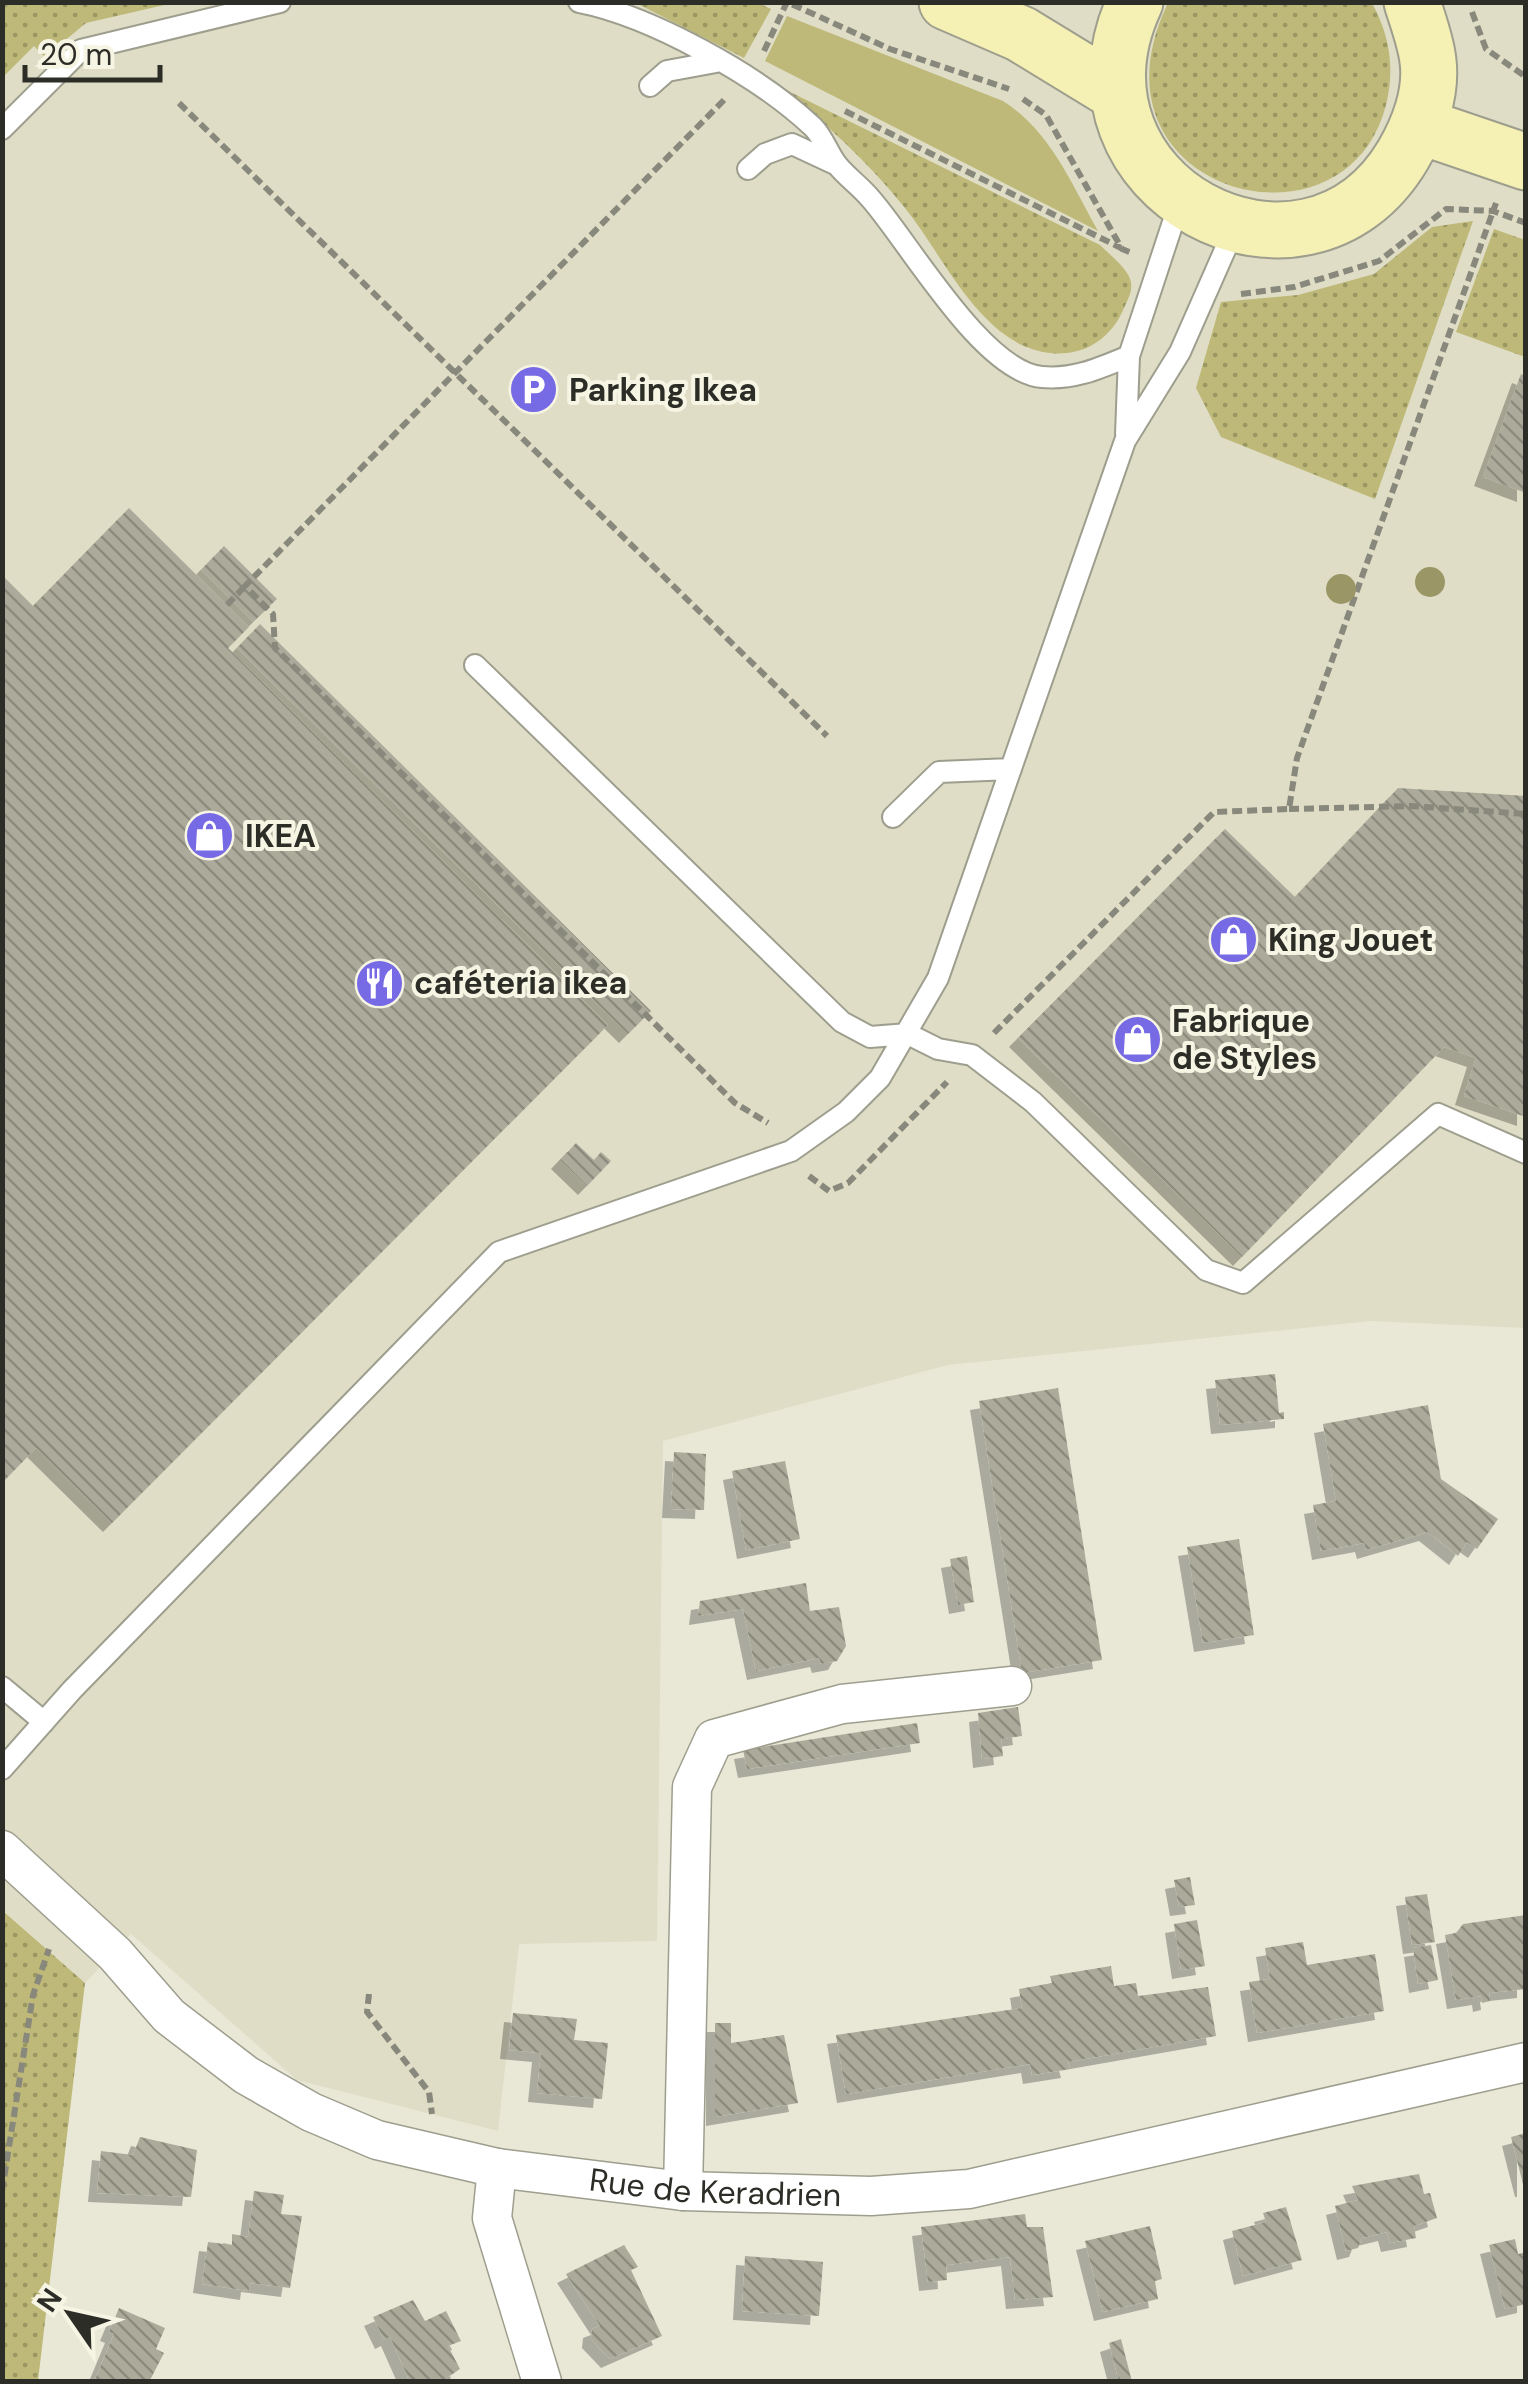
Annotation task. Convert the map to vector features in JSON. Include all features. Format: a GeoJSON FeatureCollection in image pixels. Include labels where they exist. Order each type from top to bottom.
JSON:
{"type":"FeatureCollection","features":[{"type":"Feature","properties":{"kind":"main road"},"geometry":{"type":"LineString","coordinates":[[947,2],[1021,34],[1116,92]]}},
{"type":"Feature","properties":{"kind":"main road"},"geometry":{"type":"LineString","coordinates":[[1136,2],[1120,34],[1116,92],[1135,147],[1149,172],[1180,202],[1214,220],[1276,230],[1336,216],[1388,180],[1420,126],[1429,63],[1412,2]]}},
{"type":"Feature","properties":{"kind":"main road"},"geometry":{"type":"LineString","coordinates":[[1420,126],[1526,162]]}},
{"type":"Feature","properties":{"kind":"street"},"geometry":{"type":"LineString","coordinates":[[684,2191],[692,1787],[714,1738],[842,1704],[1012,1686]]}},
{"type":"Feature","properties":{"kind":"street","name":"Rue de Keradrien"},"geometry":{"type":"LineString","coordinates":[[2,1850],[64,1905],[169,2016],[246,2075],[311,2112],[376,2140],[497,2168],[684,2191],[871,2196],[970,2189],[1526,2062]]}},
{"type":"Feature","properties":{"kind":"street"},"geometry":{"type":"LineString","coordinates":[[497,2168],[492,2218],[542,2382]]}},
{"type":"Feature","properties":{"kind":"lane"},"geometry":{"type":"LineString","coordinates":[[2,129],[80,50],[280,2]]}},
{"type":"Feature","properties":{"kind":"lane"},"geometry":{"type":"LineString","coordinates":[[579,2],[612,9],[664,30],[744,79],[816,130],[837,164],[872,199],[940,296],[1005,359],[1038,377],[1082,375],[1130,356]]}},
{"type":"Feature","properties":{"kind":"lane"},"geometry":{"type":"LineString","coordinates":[[650,86],[667,71],[716,62]]}},
{"type":"Feature","properties":{"kind":"lane"},"geometry":{"type":"LineString","coordinates":[[748,170],[764,154],[792,144],[837,164]]}},
{"type":"Feature","properties":{"kind":"lane"},"geometry":{"type":"LineString","coordinates":[[1125,440],[1130,356],[1180,202]]}},
{"type":"Feature","properties":{"kind":"lane"},"geometry":{"type":"LineString","coordinates":[[2,1768],[499,1252],[791,1151],[880,1078],[938,978],[1125,440],[1180,352],[1236,224]]}},
{"type":"Feature","properties":{"kind":"lane"},"geometry":{"type":"LineString","coordinates":[[475,665],[842,1022],[870,1038],[908,1034],[938,1050],[972,1055],[1033,1102],[1206,1270],[1243,1283],[1438,1114],[1526,1153]]}},
{"type":"Feature","properties":{"kind":"lane"},"geometry":{"type":"LineString","coordinates":[[893,817],[938,772],[1010,769]]}},
{"type":"Feature","properties":{"kind":"lane"},"geometry":{"type":"LineString","coordinates":[[2,1687],[44,1722]]}},
{"type":"Feature","properties":{"kind":"path"},"geometry":{"type":"LineString","coordinates":[[270,560],[744,79],[760,58],[787,2]]}},
{"type":"Feature","properties":{"kind":"path"},"geometry":{"type":"LineString","coordinates":[[1468,2],[1486,49],[1526,77]]}},
{"type":"Feature","properties":{"kind":"path"},"geometry":{"type":"LineString","coordinates":[[828,102],[1122,248]]}},
{"type":"Feature","properties":{"kind":"path"},"geometry":{"type":"LineString","coordinates":[[179,103],[827,736]]}},
{"type":"Feature","properties":{"kind":"path"},"geometry":{"type":"LineString","coordinates":[[227,605],[245,586]]}},
{"type":"Feature","properties":{"kind":"path"},"geometry":{"type":"LineString","coordinates":[[1288,809],[1411,806],[1526,814]]}},
{"type":"Feature","properties":{"kind":"path"},"geometry":{"type":"LineString","coordinates":[[2,2191],[33,1995],[64,1905]]}},
{"type":"Feature","properties":{"kind":"path"},"geometry":{"type":"LineString","coordinates":[[370,1994],[367,2012],[429,2092],[438,2154]]}},
{"type":"Feature","properties":{"kind":"shaded area"},"geometry":{"type":"Polygon","coordinates":[[[3,2],[173,3],[86,23],[45,57],[34,46],[3,77],[3,2]]]}},
{"type":"Feature","properties":{"kind":"shaded area"},"geometry":{"type":"Polygon","coordinates":[[[3,3],[1525,3],[1525,1328],[1371,1321],[948,1365],[663,1441],[657,1941],[519,1944],[498,2131],[297,2080],[131,1934],[85,1983],[3,1910],[3,3]]]}},
{"type":"Feature","properties":{"kind":"shaded area"},"geometry":{"type":"Polygon","coordinates":[[[636,3],[758,3],[771,9],[744,58],[636,3]]]}},
{"type":"Feature","properties":{"kind":"shaded area"},"geometry":{"type":"Polygon","coordinates":[[[1168,3],[1372,3],[1387,40],[1390,78],[1386,105],[1361,154],[1322,183],[1275,193],[1228,185],[1186,160],[1158,121],[1150,68],[1168,3]]]}},
{"type":"Feature","properties":{"kind":"shaded area"},"geometry":{"type":"Polygon","coordinates":[[[787,16],[1003,101],[1047,143],[1098,231],[765,61],[787,16]]]}},
{"type":"Feature","properties":{"kind":"shaded area"},"geometry":{"type":"Polygon","coordinates":[[[778,86],[1100,245],[1125,270],[1131,283],[1129,298],[1117,322],[1096,343],[1070,353],[1040,351],[1005,335],[972,303],[918,225],[876,175],[829,128],[778,86]]]}},
{"type":"Feature","properties":{"kind":"shaded area"},"geometry":{"type":"Polygon","coordinates":[[[1473,221],[1375,499],[1221,437],[1196,388],[1221,302],[1298,295],[1374,274],[1432,227],[1473,221]]]}},
{"type":"Feature","properties":{"kind":"shaded area"},"geometry":{"type":"Polygon","coordinates":[[[1494,229],[1525,240],[1525,357],[1456,332],[1494,229]]]}},
{"type":"Feature","properties":{"kind":"shaded area"},"geometry":{"type":"Polygon","coordinates":[[[2,1910],[85,1983],[38,2381],[3,2381],[2,1910]]]}},
{"type":"Feature","properties":{"kind":"building"},"geometry":{"type":"Polygon","coordinates":[[[1521,374],[1526,376],[1526,493],[1483,477],[1521,374]]]}},
{"type":"Feature","properties":{"kind":"building","name":"IKEA"},"geometry":{"type":"Polygon","coordinates":[[[129,508],[249,627],[228,648],[608,1025],[112,1523],[36,1448],[2,1483],[2,575],[33,606],[129,508]]]}},
{"type":"Feature","properties":{"kind":"building"},"geometry":{"type":"Polygon","coordinates":[[[224,546],[277,599],[253,622],[201,570],[224,546]]]}},
{"type":"Feature","properties":{"kind":"building"},"geometry":{"type":"Polygon","coordinates":[[[260,624],[651,1011],[628,1034],[237,648],[260,624]]]}},
{"type":"Feature","properties":{"kind":"building"},"geometry":{"type":"Polygon","coordinates":[[[1398,788],[1526,796],[1526,1117],[1464,1096],[1476,1058],[1444,1047],[1242,1257],[1018,1038],[1225,829],[1295,897],[1398,788]]]}},
{"type":"Feature","properties":{"kind":"building"},"geometry":{"type":"Polygon","coordinates":[[[576,1143],[594,1160],[601,1152],[611,1161],[587,1186],[560,1160],[576,1143]]]}},
{"type":"Feature","properties":{"kind":"building"},"geometry":{"type":"Polygon","coordinates":[[[1275,1374],[1279,1413],[1284,1412],[1284,1419],[1220,1425],[1215,1380],[1275,1374]]]}},
{"type":"Feature","properties":{"kind":"building"},"geometry":{"type":"Polygon","coordinates":[[[1058,1388],[1102,1660],[1022,1673],[979,1401],[1058,1388]]]}},
{"type":"Feature","properties":{"kind":"building"},"geometry":{"type":"Polygon","coordinates":[[[1428,1405],[1441,1479],[1498,1519],[1477,1549],[1467,1542],[1458,1556],[1428,1532],[1366,1550],[1364,1543],[1321,1551],[1313,1505],[1336,1501],[1323,1424],[1428,1405]]]}},
{"type":"Feature","properties":{"kind":"building"},"geometry":{"type":"Polygon","coordinates":[[[674,1452],[706,1454],[704,1510],[671,1509],[674,1452]]]}},
{"type":"Feature","properties":{"kind":"building"},"geometry":{"type":"Polygon","coordinates":[[[785,1461],[800,1539],[746,1550],[732,1471],[785,1461]]]}},
{"type":"Feature","properties":{"kind":"building"},"geometry":{"type":"Polygon","coordinates":[[[1239,1539],[1254,1635],[1203,1643],[1187,1547],[1239,1539]]]}},
{"type":"Feature","properties":{"kind":"building"},"geometry":{"type":"Polygon","coordinates":[[[967,1556],[974,1602],[958,1605],[950,1559],[967,1556]]]}},
{"type":"Feature","properties":{"kind":"building"},"geometry":{"type":"Polygon","coordinates":[[[806,1583],[810,1611],[839,1607],[846,1646],[837,1661],[821,1664],[819,1658],[756,1671],[743,1609],[698,1616],[700,1601],[806,1583]]]}},
{"type":"Feature","properties":{"kind":"building"},"geometry":{"type":"Polygon","coordinates":[[[1018,1707],[1022,1736],[1001,1739],[1003,1756],[982,1759],[978,1713],[1018,1707]]]}},
{"type":"Feature","properties":{"kind":"building"},"geometry":{"type":"Polygon","coordinates":[[[917,1723],[920,1743],[747,1769],[743,1750],[917,1723]]]}},
{"type":"Feature","properties":{"kind":"building"},"geometry":{"type":"Polygon","coordinates":[[[1190,1877],[1195,1905],[1179,1907],[1174,1880],[1190,1877]]]}},
{"type":"Feature","properties":{"kind":"building"},"geometry":{"type":"Polygon","coordinates":[[[1427,1894],[1435,1942],[1412,1945],[1405,1897],[1427,1894]]]}},
{"type":"Feature","properties":{"kind":"building"},"geometry":{"type":"Polygon","coordinates":[[[1526,1915],[1526,1989],[1489,1993],[1490,2001],[1482,2003],[1481,1996],[1456,2000],[1445,1935],[1456,1933],[1463,1924],[1526,1915]]]}},
{"type":"Feature","properties":{"kind":"building"},"geometry":{"type":"Polygon","coordinates":[[[1197,1920],[1205,1966],[1181,1970],[1174,1924],[1197,1920]]]}},
{"type":"Feature","properties":{"kind":"building"},"geometry":{"type":"Polygon","coordinates":[[[1303,1942],[1307,1965],[1375,1954],[1384,2011],[1257,2033],[1249,1982],[1270,1979],[1265,1948],[1303,1942]]]}},
{"type":"Feature","properties":{"kind":"building"},"geometry":{"type":"Polygon","coordinates":[[[1431,1945],[1438,1980],[1418,1984],[1413,1948],[1431,1945]]]}},
{"type":"Feature","properties":{"kind":"building"},"geometry":{"type":"Polygon","coordinates":[[[1111,1966],[1114,1986],[1136,1983],[1138,1996],[1208,1987],[1216,2036],[1068,2062],[1070,2069],[1032,2075],[1030,2064],[846,2094],[836,2035],[1022,2008],[1019,1989],[1052,1983],[1050,1976],[1111,1966]]]}},
{"type":"Feature","properties":{"kind":"building"},"geometry":{"type":"Polygon","coordinates":[[[513,2013],[577,2019],[574,2040],[608,2043],[602,2099],[537,2093],[541,2053],[509,2050],[513,2013]]]}},
{"type":"Feature","properties":{"kind":"building"},"geometry":{"type":"Polygon","coordinates":[[[715,2023],[731,2023],[731,2043],[784,2035],[798,2103],[715,2117],[715,2023]]]}},
{"type":"Feature","properties":{"kind":"building"},"geometry":{"type":"Polygon","coordinates":[[[1526,2133],[1526,2188],[1524,2188],[1511,2137],[1526,2133]]]}},
{"type":"Feature","properties":{"kind":"building"},"geometry":{"type":"Polygon","coordinates":[[[140,2137],[197,2150],[191,2197],[97,2193],[101,2151],[133,2155],[140,2137]]]}},
{"type":"Feature","properties":{"kind":"building"},"geometry":{"type":"Polygon","coordinates":[[[1419,2174],[1437,2218],[1414,2226],[1416,2238],[1390,2243],[1387,2232],[1362,2238],[1358,2248],[1346,2251],[1335,2206],[1358,2200],[1352,2186],[1419,2174]]]}},
{"type":"Feature","properties":{"kind":"building"},"geometry":{"type":"Polygon","coordinates":[[[254,2191],[284,2195],[281,2214],[302,2216],[290,2288],[250,2283],[249,2291],[202,2284],[208,2242],[232,2245],[232,2234],[248,2237],[254,2191]]]}},
{"type":"Feature","properties":{"kind":"building"},"geometry":{"type":"Polygon","coordinates":[[[1286,2207],[1302,2260],[1243,2276],[1232,2231],[1266,2222],[1263,2213],[1286,2207]]]}},
{"type":"Feature","properties":{"kind":"building"},"geometry":{"type":"Polygon","coordinates":[[[1025,2214],[1027,2227],[1043,2227],[1053,2297],[1015,2300],[1010,2257],[946,2265],[947,2280],[928,2282],[921,2227],[1025,2214]]]}},
{"type":"Feature","properties":{"kind":"building"},"geometry":{"type":"Polygon","coordinates":[[[1150,2226],[1162,2279],[1155,2281],[1158,2299],[1103,2312],[1085,2241],[1150,2226]]]}},
{"type":"Feature","properties":{"kind":"building"},"geometry":{"type":"Polygon","coordinates":[[[1515,2239],[1518,2254],[1526,2252],[1526,2304],[1505,2309],[1489,2245],[1515,2239]]]}},
{"type":"Feature","properties":{"kind":"building"},"geometry":{"type":"Polygon","coordinates":[[[624,2245],[638,2267],[631,2270],[662,2336],[610,2359],[591,2339],[592,2329],[600,2326],[566,2274],[624,2245]]]}},
{"type":"Feature","properties":{"kind":"building"},"geometry":{"type":"Polygon","coordinates":[[[745,2256],[823,2262],[819,2316],[742,2311],[745,2256]]]}},
{"type":"Feature","properties":{"kind":"building"},"geometry":{"type":"Polygon","coordinates":[[[413,2300],[425,2321],[446,2311],[461,2341],[448,2346],[460,2369],[441,2382],[410,2382],[390,2337],[384,2340],[373,2317],[413,2300]]]}},
{"type":"Feature","properties":{"kind":"building"},"geometry":{"type":"Polygon","coordinates":[[[119,2308],[165,2328],[156,2349],[164,2353],[149,2382],[94,2382],[114,2334],[109,2332],[119,2308]]]}},
{"type":"Feature","properties":{"kind":"building"},"geometry":{"type":"Polygon","coordinates":[[[1121,2339],[1132,2382],[1119,2382],[1109,2343],[1121,2339]]]}},
{"type":"Feature","properties":{"kind":"place","name":"Parking Ikea"},"geometry":{"type":"Point","coordinates":[534,390]}},
{"type":"Feature","properties":{"kind":"place","name":"IKEA"},"geometry":{"type":"Point","coordinates":[210,836]}},
{"type":"Feature","properties":{"kind":"place","name":"King Jouet"},"geometry":{"type":"Point","coordinates":[1233,940]}},
{"type":"Feature","properties":{"kind":"place","name":"caféteria ikea"},"geometry":{"type":"Point","coordinates":[379,983]}},
{"type":"Feature","properties":{"kind":"place","name":"Fabrique de Styles"},"geometry":{"type":"Point","coordinates":[1137,1039]}}]}
